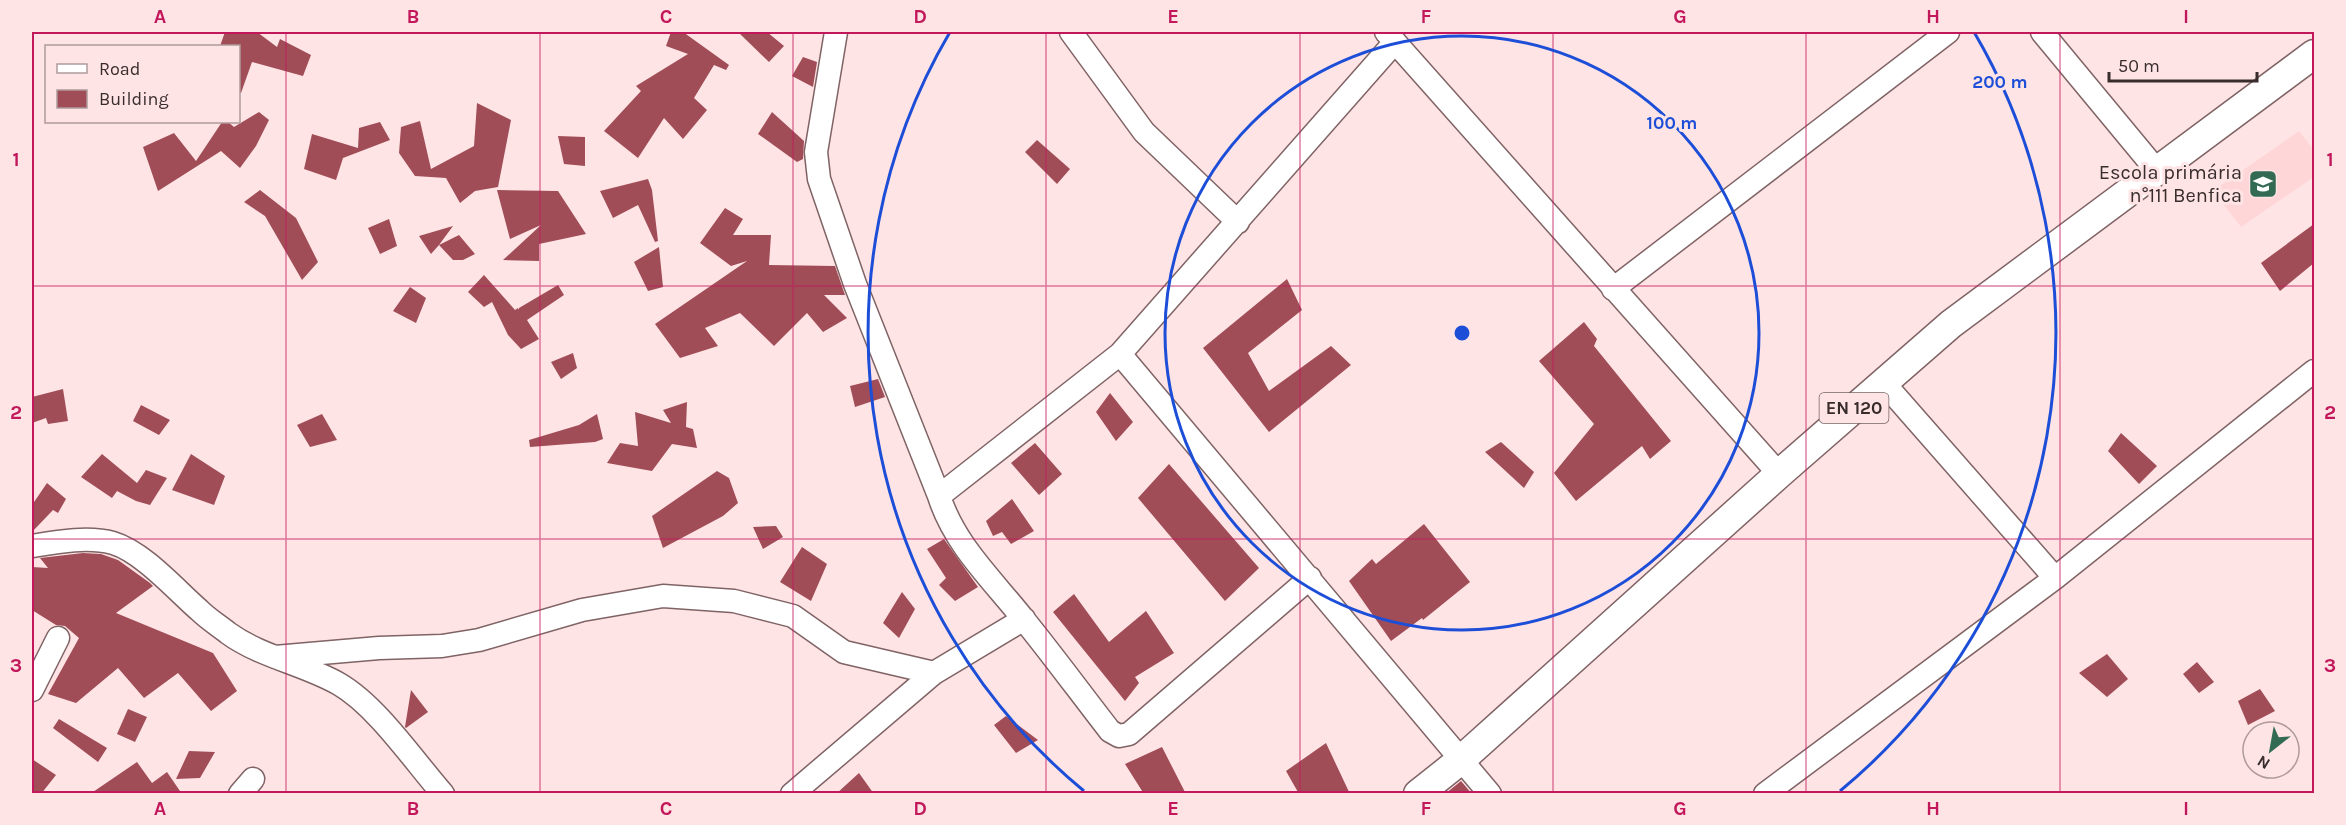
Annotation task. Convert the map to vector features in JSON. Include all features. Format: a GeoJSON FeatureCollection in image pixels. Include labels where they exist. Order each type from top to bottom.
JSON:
{"type":"FeatureCollection","features":[{"type":"Feature","properties":{"kind":"main road","name":"EN 120"},"geometry":{"type":"LineString","coordinates":[[1418,794],[1462,759],[1779,474],[1951,324],[2314,54]]}},
{"type":"Feature","properties":{"kind":"street"},"geometry":{"type":"LineString","coordinates":[[836,32],[816,152],[819,179],[855,284],[946,518],[970,555],[1110,731],[1119,736],[1129,734],[1310,578]]}},
{"type":"Feature","properties":{"kind":"street"},"geometry":{"type":"LineString","coordinates":[[1071,32],[1144,132],[1238,222]]}},
{"type":"Feature","properties":{"kind":"street"},"geometry":{"type":"LineString","coordinates":[[1613,289],[1948,32]]}},
{"type":"Feature","properties":{"kind":"street"},"geometry":{"type":"LineString","coordinates":[[2042,32],[2158,172]]}},
{"type":"Feature","properties":{"kind":"street"},"geometry":{"type":"LineString","coordinates":[[939,496],[1120,354],[1238,222],[1390,37],[1779,474]]}},
{"type":"Feature","properties":{"kind":"street"},"geometry":{"type":"LineString","coordinates":[[1120,354],[1490,794]]}},
{"type":"Feature","properties":{"kind":"street"},"geometry":{"type":"LineString","coordinates":[[1765,794],[2055,578],[2314,371]]}},
{"type":"Feature","properties":{"kind":"street"},"geometry":{"type":"LineString","coordinates":[[1883,382],[2055,578]]}},
{"type":"Feature","properties":{"kind":"street"},"geometry":{"type":"LineString","coordinates":[[32,546],[75,540],[113,543],[145,561],[201,613],[233,636],[275,657],[314,670],[342,686],[380,719],[442,794]]}},
{"type":"Feature","properties":{"kind":"street"},"geometry":{"type":"LineString","coordinates":[[275,657],[379,648],[442,646],[479,640],[582,610],[663,596],[734,601],[793,616],[844,652],[934,673]]}},
{"type":"Feature","properties":{"kind":"street"},"geometry":{"type":"LineString","coordinates":[[792,794],[934,673],[1024,620]]}},
{"type":"Feature","properties":{"kind":"street"},"geometry":{"type":"LineString","coordinates":[[32,690],[58,638]]}},
{"type":"Feature","properties":{"kind":"shaded area","name":"Escola primária n°111 Benfica"},"geometry":{"type":"Polygon","coordinates":[[[2299,131],[2314,150],[2314,177],[2241,227],[2213,191],[2299,131]]]}},
{"type":"Feature","properties":{"kind":"building"},"geometry":{"type":"Polygon","coordinates":[[[225,32],[257,32],[277,47],[280,39],[311,55],[303,76],[252,62],[241,93],[240,45],[220,45],[225,32]]]}},
{"type":"Feature","properties":{"kind":"building"},"geometry":{"type":"Polygon","coordinates":[[[671,32],[683,32],[729,65],[726,70],[714,65],[694,98],[707,110],[683,139],[664,118],[638,158],[604,131],[641,91],[636,86],[688,54],[666,46],[671,32]]]}},
{"type":"Feature","properties":{"kind":"building"},"geometry":{"type":"Polygon","coordinates":[[[738,32],[767,32],[784,46],[769,62],[738,32]]]}},
{"type":"Feature","properties":{"kind":"building"},"geometry":{"type":"Polygon","coordinates":[[[803,57],[817,62],[813,87],[792,76],[803,57]]]}},
{"type":"Feature","properties":{"kind":"building"},"geometry":{"type":"Polygon","coordinates":[[[477,103],[511,120],[498,187],[475,191],[460,203],[446,178],[415,176],[399,153],[401,127],[420,121],[431,169],[474,146],[477,103]]]}},
{"type":"Feature","properties":{"kind":"building"},"geometry":{"type":"Polygon","coordinates":[[[259,112],[269,120],[256,146],[240,168],[221,151],[158,191],[143,147],[174,133],[196,161],[221,123],[229,123],[234,127],[259,112]]]}},
{"type":"Feature","properties":{"kind":"building"},"geometry":{"type":"Polygon","coordinates":[[[772,112],[804,141],[803,159],[797,162],[758,134],[772,112]]]}},
{"type":"Feature","properties":{"kind":"building"},"geometry":{"type":"Polygon","coordinates":[[[380,122],[390,140],[343,158],[336,180],[304,169],[312,134],[358,148],[359,128],[380,122]]]}},
{"type":"Feature","properties":{"kind":"building"},"geometry":{"type":"Polygon","coordinates":[[[558,136],[585,137],[585,166],[564,164],[558,136]]]}},
{"type":"Feature","properties":{"kind":"building"},"geometry":{"type":"Polygon","coordinates":[[[1037,140],[1070,169],[1057,184],[1025,152],[1037,140]]]}},
{"type":"Feature","properties":{"kind":"building"},"geometry":{"type":"Polygon","coordinates":[[[648,179],[652,190],[658,241],[655,242],[638,205],[613,218],[600,191],[648,179]]]}},
{"type":"Feature","properties":{"kind":"building"},"geometry":{"type":"Polygon","coordinates":[[[260,190],[296,218],[318,262],[302,280],[265,216],[244,202],[260,190]]]}},
{"type":"Feature","properties":{"kind":"building"},"geometry":{"type":"Polygon","coordinates":[[[497,190],[558,191],[586,234],[539,244],[539,261],[503,260],[541,225],[510,239],[497,190]]]}},
{"type":"Feature","properties":{"kind":"building"},"geometry":{"type":"Polygon","coordinates":[[[725,208],[743,219],[733,235],[771,235],[769,265],[835,266],[845,295],[824,295],[847,318],[823,332],[807,313],[774,346],[740,313],[705,328],[718,346],[680,358],[655,324],[747,261],[731,266],[700,243],[725,208]]]}},
{"type":"Feature","properties":{"kind":"building"},"geometry":{"type":"Polygon","coordinates":[[[389,219],[397,246],[380,254],[368,228],[389,219]]]}},
{"type":"Feature","properties":{"kind":"building"},"geometry":{"type":"Polygon","coordinates":[[[2314,224],[2314,263],[2280,291],[2261,263],[2314,224]]]}},
{"type":"Feature","properties":{"kind":"building"},"geometry":{"type":"Polygon","coordinates":[[[453,226],[439,245],[431,254],[419,236],[453,226]]]}},
{"type":"Feature","properties":{"kind":"building"},"geometry":{"type":"Polygon","coordinates":[[[459,235],[475,254],[463,260],[453,260],[439,245],[459,235]]]}},
{"type":"Feature","properties":{"kind":"building"},"geometry":{"type":"Polygon","coordinates":[[[659,247],[663,287],[648,291],[634,262],[659,247]]]}},
{"type":"Feature","properties":{"kind":"building"},"geometry":{"type":"Polygon","coordinates":[[[484,275],[515,310],[518,308],[519,310],[558,285],[564,295],[527,320],[539,339],[521,349],[508,335],[492,302],[484,307],[468,292],[484,275]]]}},
{"type":"Feature","properties":{"kind":"building"},"geometry":{"type":"Polygon","coordinates":[[[1287,279],[1302,310],[1248,353],[1269,391],[1331,346],[1351,365],[1269,432],[1203,348],[1287,279]]]}},
{"type":"Feature","properties":{"kind":"building"},"geometry":{"type":"Polygon","coordinates":[[[410,287],[426,298],[416,323],[393,311],[410,287]]]}},
{"type":"Feature","properties":{"kind":"building"},"geometry":{"type":"Polygon","coordinates":[[[1584,322],[1597,339],[1594,346],[1671,441],[1650,459],[1642,446],[1576,501],[1554,473],[1594,424],[1539,361],[1584,322]]]}},
{"type":"Feature","properties":{"kind":"building"},"geometry":{"type":"Polygon","coordinates":[[[573,353],[577,368],[561,379],[551,362],[573,353]]]}},
{"type":"Feature","properties":{"kind":"building"},"geometry":{"type":"Polygon","coordinates":[[[878,379],[885,397],[855,407],[850,386],[878,379]]]}},
{"type":"Feature","properties":{"kind":"building"},"geometry":{"type":"Polygon","coordinates":[[[63,389],[68,421],[48,424],[46,418],[32,423],[32,397],[63,389]]]}},
{"type":"Feature","properties":{"kind":"building"},"geometry":{"type":"Polygon","coordinates":[[[1110,393],[1133,422],[1116,441],[1096,412],[1110,393]]]}},
{"type":"Feature","properties":{"kind":"building"},"geometry":{"type":"Polygon","coordinates":[[[687,402],[686,427],[693,429],[697,448],[672,444],[652,471],[607,463],[620,443],[638,446],[635,412],[671,423],[663,410],[687,402]]]}},
{"type":"Feature","properties":{"kind":"building"},"geometry":{"type":"Polygon","coordinates":[[[141,405],[170,420],[159,435],[133,421],[141,405]]]}},
{"type":"Feature","properties":{"kind":"building"},"geometry":{"type":"Polygon","coordinates":[[[322,414],[337,440],[310,447],[297,425],[322,414]]]}},
{"type":"Feature","properties":{"kind":"building"},"geometry":{"type":"Polygon","coordinates":[[[597,414],[603,439],[595,442],[530,447],[529,440],[579,425],[597,414]]]}},
{"type":"Feature","properties":{"kind":"building"},"geometry":{"type":"Polygon","coordinates":[[[2121,433],[2157,466],[2139,484],[2108,451],[2121,433]]]}},
{"type":"Feature","properties":{"kind":"building"},"geometry":{"type":"Polygon","coordinates":[[[1501,442],[1534,472],[1524,488],[1485,452],[1501,442]]]}},
{"type":"Feature","properties":{"kind":"building"},"geometry":{"type":"Polygon","coordinates":[[[1035,443],[1062,474],[1039,495],[1011,463],[1035,443]]]}},
{"type":"Feature","properties":{"kind":"building"},"geometry":{"type":"Polygon","coordinates":[[[102,454],[137,483],[146,470],[167,478],[150,505],[117,491],[112,498],[81,477],[102,454]]]}},
{"type":"Feature","properties":{"kind":"building"},"geometry":{"type":"Polygon","coordinates":[[[191,454],[225,476],[214,505],[172,490],[191,454]]]}},
{"type":"Feature","properties":{"kind":"building"},"geometry":{"type":"Polygon","coordinates":[[[1169,464],[1259,568],[1225,601],[1138,498],[1169,464]]]}},
{"type":"Feature","properties":{"kind":"building"},"geometry":{"type":"Polygon","coordinates":[[[717,471],[729,478],[738,503],[723,516],[663,548],[652,516],[717,471]]]}},
{"type":"Feature","properties":{"kind":"building"},"geometry":{"type":"Polygon","coordinates":[[[47,483],[66,499],[58,513],[53,510],[32,532],[32,505],[47,483]]]}},
{"type":"Feature","properties":{"kind":"building"},"geometry":{"type":"Polygon","coordinates":[[[1012,499],[1034,531],[1011,544],[1002,532],[993,536],[986,521],[1012,499]]]}},
{"type":"Feature","properties":{"kind":"building"},"geometry":{"type":"Polygon","coordinates":[[[1424,524],[1470,582],[1423,620],[1422,618],[1391,641],[1349,581],[1372,559],[1376,564],[1424,524]]]}},
{"type":"Feature","properties":{"kind":"building"},"geometry":{"type":"Polygon","coordinates":[[[776,526],[783,537],[763,549],[753,527],[776,526]]]}},
{"type":"Feature","properties":{"kind":"building"},"geometry":{"type":"Polygon","coordinates":[[[944,539],[978,587],[955,601],[939,585],[946,578],[927,549],[944,539]]]}},
{"type":"Feature","properties":{"kind":"building"},"geometry":{"type":"Polygon","coordinates":[[[802,547],[827,564],[811,601],[780,582],[802,547]]]}},
{"type":"Feature","properties":{"kind":"building"},"geometry":{"type":"Polygon","coordinates":[[[83,553],[101,554],[118,560],[153,586],[116,613],[213,653],[237,691],[211,711],[178,673],[144,698],[118,668],[76,703],[48,694],[79,638],[65,626],[56,625],[32,610],[32,567],[48,568],[40,558],[83,553]]]}},
{"type":"Feature","properties":{"kind":"building"},"geometry":{"type":"Polygon","coordinates":[[[902,592],[915,609],[899,638],[883,623],[902,592]]]}},
{"type":"Feature","properties":{"kind":"building"},"geometry":{"type":"Polygon","coordinates":[[[1074,594],[1109,642],[1146,611],[1174,653],[1135,677],[1139,683],[1125,701],[1053,612],[1074,594]]]}},
{"type":"Feature","properties":{"kind":"building"},"geometry":{"type":"Polygon","coordinates":[[[2107,654],[2128,679],[2107,697],[2079,673],[2107,654]]]}},
{"type":"Feature","properties":{"kind":"building"},"geometry":{"type":"Polygon","coordinates":[[[2197,662],[2214,682],[2199,693],[2183,674],[2197,662]]]}},
{"type":"Feature","properties":{"kind":"building"},"geometry":{"type":"Polygon","coordinates":[[[2260,689],[2275,711],[2258,720],[2246,720],[2238,701],[2260,689]]]}},
{"type":"Feature","properties":{"kind":"building"},"geometry":{"type":"Polygon","coordinates":[[[411,690],[428,712],[406,728],[405,727],[411,690]]]}},
{"type":"Feature","properties":{"kind":"building"},"geometry":{"type":"Polygon","coordinates":[[[128,709],[147,717],[135,742],[117,734],[128,709]]]}},
{"type":"Feature","properties":{"kind":"building"},"geometry":{"type":"Polygon","coordinates":[[[1006,716],[1038,740],[1016,753],[994,725],[1006,716]]]}},
{"type":"Feature","properties":{"kind":"building"},"geometry":{"type":"Polygon","coordinates":[[[59,719],[107,748],[98,762],[53,728],[59,719]]]}},
{"type":"Feature","properties":{"kind":"building"},"geometry":{"type":"Polygon","coordinates":[[[1326,743],[1350,794],[1299,794],[1286,771],[1326,743]]]}},
{"type":"Feature","properties":{"kind":"building"},"geometry":{"type":"Polygon","coordinates":[[[1162,747],[1186,794],[1144,794],[1125,764],[1162,747]]]}},
{"type":"Feature","properties":{"kind":"building"},"geometry":{"type":"Polygon","coordinates":[[[189,751],[215,752],[200,778],[176,779],[189,751]]]}},
{"type":"Feature","properties":{"kind":"building"},"geometry":{"type":"Polygon","coordinates":[[[32,759],[56,775],[41,794],[32,794],[32,759]]]}},
{"type":"Feature","properties":{"kind":"building"},"geometry":{"type":"Polygon","coordinates":[[[137,762],[152,783],[167,772],[182,794],[90,794],[137,762]]]}},
{"type":"Feature","properties":{"kind":"building"},"geometry":{"type":"Polygon","coordinates":[[[859,773],[874,794],[836,794],[859,773]]]}},
{"type":"Feature","properties":{"kind":"building"},"geometry":{"type":"Polygon","coordinates":[[[1461,781],[1472,794],[1445,794],[1461,781]]]}},
{"type":"Feature","properties":{"kind":"place","name":"Escola primária n°111 Benfica"},"geometry":{"type":"Point","coordinates":[2263,184]}}]}
